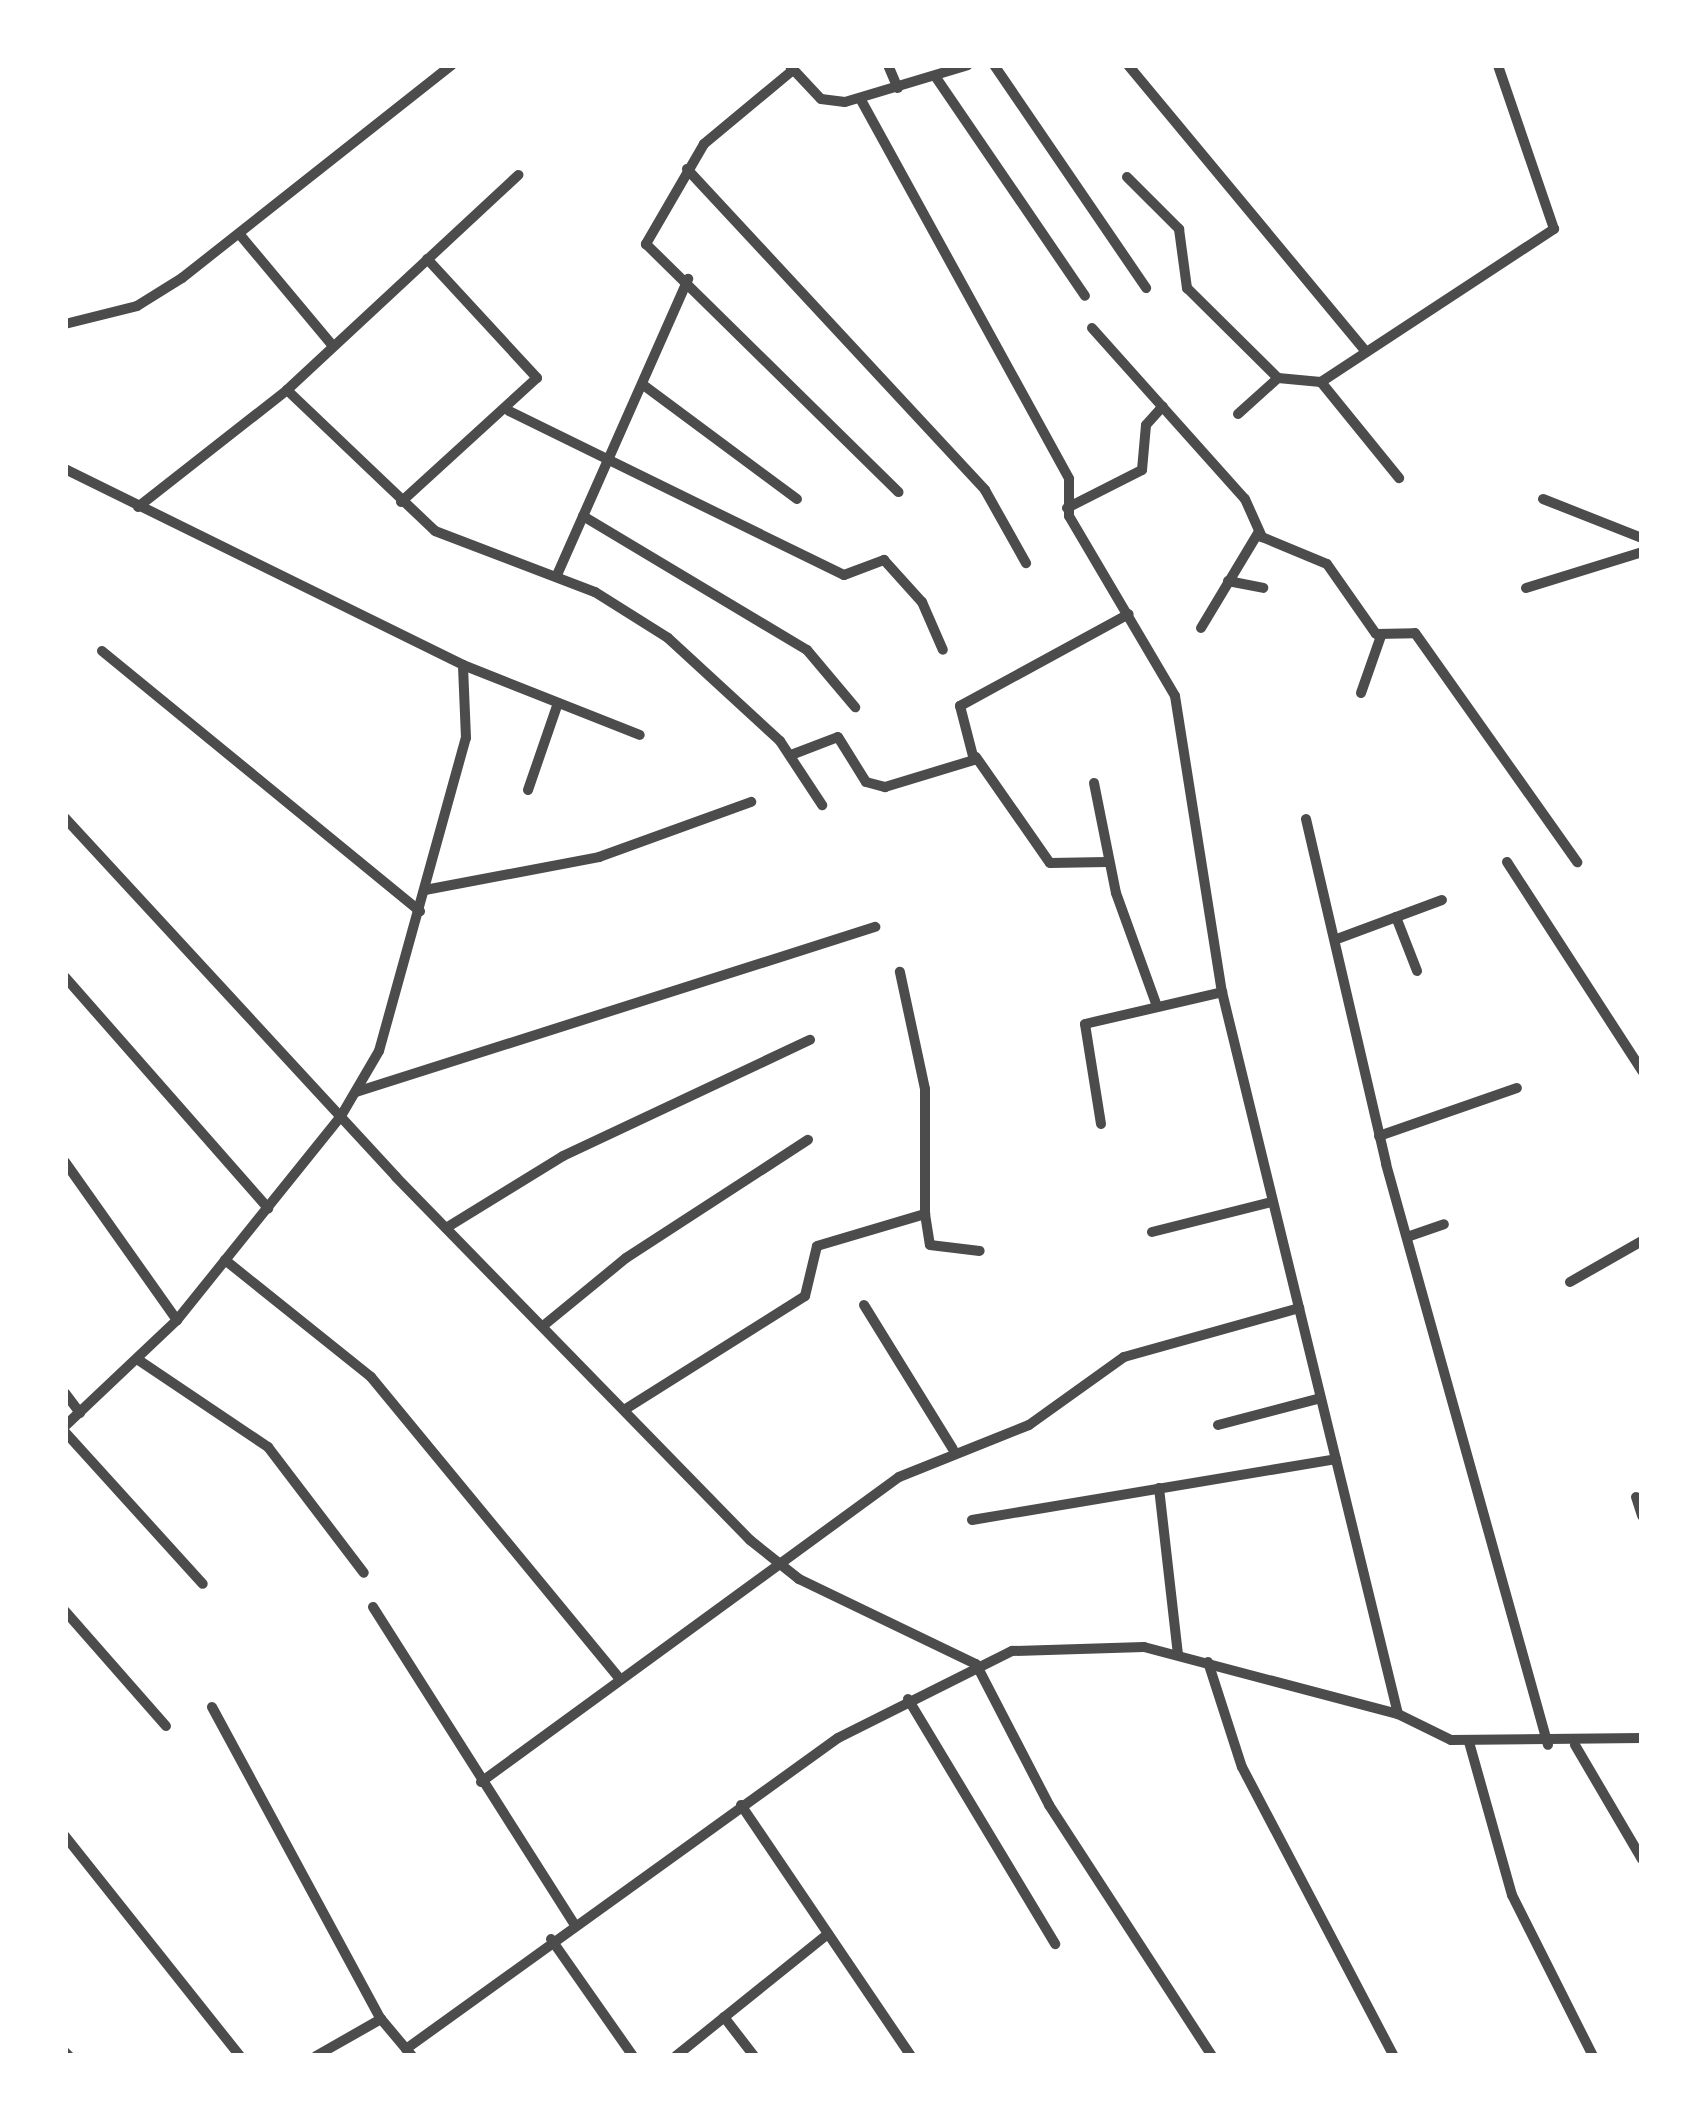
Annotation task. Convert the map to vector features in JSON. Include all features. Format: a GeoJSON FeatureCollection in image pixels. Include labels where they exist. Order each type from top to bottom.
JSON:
{"type":"FeatureCollection","features":[{"type":"Feature","properties":{"kind":"street"},"geometry":{"type":"LineString","coordinates":[[65,324],[137,306],[241,236],[452,65]]}},
{"type":"Feature","properties":{"kind":"street"},"geometry":{"type":"LineString","coordinates":[[888,65],[898,88]]}},
{"type":"Feature","properties":{"kind":"street"},"geometry":{"type":"LineString","coordinates":[[898,492],[688,279],[646,244],[687,169],[745,103],[791,67],[822,99],[861,100],[968,65]]}},
{"type":"Feature","properties":{"kind":"street"},"geometry":{"type":"LineString","coordinates":[[994,65],[1146,288]]}},
{"type":"Feature","properties":{"kind":"street"},"geometry":{"type":"LineString","coordinates":[[1128,65],[1366,352]]}},
{"type":"Feature","properties":{"kind":"street"},"geometry":{"type":"LineString","coordinates":[[1126,177],[1180,228],[1187,288],[1278,378],[1321,382],[1556,226],[1498,65]]}},
{"type":"Feature","properties":{"kind":"street"},"geometry":{"type":"LineString","coordinates":[[935,76],[1085,296]]}},
{"type":"Feature","properties":{"kind":"street"},"geometry":{"type":"LineString","coordinates":[[861,100],[1069,479],[1067,508],[1175,696],[1222,992],[1398,1714]]}},
{"type":"Feature","properties":{"kind":"street"},"geometry":{"type":"LineString","coordinates":[[687,169],[985,490],[1026,563]]}},
{"type":"Feature","properties":{"kind":"street"},"geometry":{"type":"LineString","coordinates":[[138,507],[287,390],[518,175]]}},
{"type":"Feature","properties":{"kind":"street"},"geometry":{"type":"LineString","coordinates":[[241,236],[332,346]]}},
{"type":"Feature","properties":{"kind":"street"},"geometry":{"type":"LineString","coordinates":[[401,502],[535,387],[534,370],[427,259]]}},
{"type":"Feature","properties":{"kind":"street"},"geometry":{"type":"LineString","coordinates":[[557,575],[688,279]]}},
{"type":"Feature","properties":{"kind":"street"},"geometry":{"type":"LineString","coordinates":[[1092,328],[1245,499],[1258,532],[1327,564],[1381,636]]}},
{"type":"Feature","properties":{"kind":"street"},"geometry":{"type":"LineString","coordinates":[[1238,414],[1278,378]]}},
{"type":"Feature","properties":{"kind":"street"},"geometry":{"type":"LineString","coordinates":[[1321,382],[1399,478]]}},
{"type":"Feature","properties":{"kind":"street"},"geometry":{"type":"LineString","coordinates":[[642,384],[797,499]]}},
{"type":"Feature","properties":{"kind":"street"},"geometry":{"type":"LineString","coordinates":[[287,390],[434,531],[557,575],[668,638],[735,692],[791,754],[822,805]]}},
{"type":"Feature","properties":{"kind":"street"},"geometry":{"type":"LineString","coordinates":[[1067,508],[1142,470],[1146,424],[1162,406]]}},
{"type":"Feature","properties":{"kind":"street"},"geometry":{"type":"LineString","coordinates":[[508,410],[844,575],[884,560],[922,602],[943,650]]}},
{"type":"Feature","properties":{"kind":"street"},"geometry":{"type":"LineString","coordinates":[[65,469],[463,665],[640,735]]}},
{"type":"Feature","properties":{"kind":"street"},"geometry":{"type":"LineString","coordinates":[[1543,499],[1642,538]]}},
{"type":"Feature","properties":{"kind":"street"},"geometry":{"type":"LineString","coordinates":[[583,516],[807,650],[855,707]]}},
{"type":"Feature","properties":{"kind":"street"},"geometry":{"type":"LineString","coordinates":[[1200,628],[1258,532]]}},
{"type":"Feature","properties":{"kind":"street"},"geometry":{"type":"LineString","coordinates":[[1526,588],[1642,552]]}},
{"type":"Feature","properties":{"kind":"street"},"geometry":{"type":"LineString","coordinates":[[1228,581],[1263,588]]}},
{"type":"Feature","properties":{"kind":"street"},"geometry":{"type":"LineString","coordinates":[[1108,862],[1050,863],[976,757],[960,706],[1130,614]]}},
{"type":"Feature","properties":{"kind":"street"},"geometry":{"type":"LineString","coordinates":[[1381,636],[1415,633],[1577,862]]}},
{"type":"Feature","properties":{"kind":"street"},"geometry":{"type":"LineString","coordinates":[[1362,693],[1381,636]]}},
{"type":"Feature","properties":{"kind":"street"},"geometry":{"type":"LineString","coordinates":[[102,651],[420,910]]}},
{"type":"Feature","properties":{"kind":"street"},"geometry":{"type":"LineString","coordinates":[[203,1584],[65,1429],[178,1320],[341,1116],[379,1051],[466,738],[463,665]]}},
{"type":"Feature","properties":{"kind":"street"},"geometry":{"type":"LineString","coordinates":[[528,790],[558,702]]}},
{"type":"Feature","properties":{"kind":"street"},"geometry":{"type":"LineString","coordinates":[[791,754],[838,737],[866,782],[885,788],[976,757]]}},
{"type":"Feature","properties":{"kind":"street"},"geometry":{"type":"LineString","coordinates":[[1094,782],[1108,862],[1158,1006]]}},
{"type":"Feature","properties":{"kind":"street"},"geometry":{"type":"LineString","coordinates":[[425,890],[599,857],[751,802]]}},
{"type":"Feature","properties":{"kind":"street"},"geometry":{"type":"LineString","coordinates":[[65,818],[446,1228],[777,1564],[976,1664],[1050,1805],[1212,2056]]}},
{"type":"Feature","properties":{"kind":"street"},"geometry":{"type":"LineString","coordinates":[[1306,819],[1337,939],[1378,1136],[1548,1745]]}},
{"type":"Feature","properties":{"kind":"street"},"geometry":{"type":"LineString","coordinates":[[1507,862],[1642,1071]]}},
{"type":"Feature","properties":{"kind":"street"},"geometry":{"type":"LineString","coordinates":[[1337,939],[1442,900]]}},
{"type":"Feature","properties":{"kind":"street"},"geometry":{"type":"LineString","coordinates":[[1396,917],[1417,971]]}},
{"type":"Feature","properties":{"kind":"street"},"geometry":{"type":"LineString","coordinates":[[355,1092],[875,927]]}},
{"type":"Feature","properties":{"kind":"street"},"geometry":{"type":"LineString","coordinates":[[900,972],[925,1089],[926,1214],[930,1245],[980,1251]]}},
{"type":"Feature","properties":{"kind":"street"},"geometry":{"type":"LineString","coordinates":[[65,976],[268,1208]]}},
{"type":"Feature","properties":{"kind":"street"},"geometry":{"type":"LineString","coordinates":[[1101,1124],[1081,1028],[1222,992]]}},
{"type":"Feature","properties":{"kind":"street"},"geometry":{"type":"LineString","coordinates":[[446,1228],[563,1156],[810,1040]]}},
{"type":"Feature","properties":{"kind":"street"},"geometry":{"type":"LineString","coordinates":[[1378,1136],[1517,1088]]}},
{"type":"Feature","properties":{"kind":"street"},"geometry":{"type":"LineString","coordinates":[[542,1326],[656,1237],[808,1140]]}},
{"type":"Feature","properties":{"kind":"street"},"geometry":{"type":"LineString","coordinates":[[65,1162],[178,1320]]}},
{"type":"Feature","properties":{"kind":"street"},"geometry":{"type":"LineString","coordinates":[[1152,1232],[1271,1202]]}},
{"type":"Feature","properties":{"kind":"street"},"geometry":{"type":"LineString","coordinates":[[624,1410],[805,1296],[817,1246],[926,1214]]}},
{"type":"Feature","properties":{"kind":"street"},"geometry":{"type":"LineString","coordinates":[[1408,1236],[1444,1224]]}},
{"type":"Feature","properties":{"kind":"street"},"geometry":{"type":"LineString","coordinates":[[1570,1282],[1642,1241]]}},
{"type":"Feature","properties":{"kind":"street"},"geometry":{"type":"LineString","coordinates":[[225,1260],[371,1377],[620,1680]]}},
{"type":"Feature","properties":{"kind":"street"},"geometry":{"type":"LineString","coordinates":[[864,1304],[953,1449]]}},
{"type":"Feature","properties":{"kind":"street"},"geometry":{"type":"LineString","coordinates":[[481,1782],[777,1564],[953,1449],[1029,1425],[1124,1357],[1299,1308]]}},
{"type":"Feature","properties":{"kind":"street"},"geometry":{"type":"LineString","coordinates":[[136,1360],[268,1447],[364,1573]]}},
{"type":"Feature","properties":{"kind":"street"},"geometry":{"type":"LineString","coordinates":[[65,1393],[80,1413]]}},
{"type":"Feature","properties":{"kind":"street"},"geometry":{"type":"LineString","coordinates":[[1218,1425],[1321,1398]]}},
{"type":"Feature","properties":{"kind":"street"},"geometry":{"type":"LineString","coordinates":[[972,1520],[1336,1459]]}},
{"type":"Feature","properties":{"kind":"street"},"geometry":{"type":"LineString","coordinates":[[1159,1488],[1178,1655]]}},
{"type":"Feature","properties":{"kind":"street"},"geometry":{"type":"LineString","coordinates":[[1636,1498],[1642,1516]]}},
{"type":"Feature","properties":{"kind":"street"},"geometry":{"type":"LineString","coordinates":[[373,1607],[572,1922]]}},
{"type":"Feature","properties":{"kind":"street"},"geometry":{"type":"LineString","coordinates":[[65,1612],[166,1726]]}},
{"type":"Feature","properties":{"kind":"street"},"geometry":{"type":"LineString","coordinates":[[212,1707],[381,2019],[409,2052],[572,1922],[741,1805],[908,1698],[976,1664],[1054,1646],[1178,1655],[1398,1714],[1469,1742],[1575,1745],[1642,1738]]}},
{"type":"Feature","properties":{"kind":"street"},"geometry":{"type":"LineString","coordinates":[[1208,1662],[1242,1767],[1394,2056]]}},
{"type":"Feature","properties":{"kind":"street"},"geometry":{"type":"LineString","coordinates":[[908,1698],[1055,1944]]}},
{"type":"Feature","properties":{"kind":"street"},"geometry":{"type":"LineString","coordinates":[[1469,1742],[1512,1894],[1593,2056]]}},
{"type":"Feature","properties":{"kind":"street"},"geometry":{"type":"LineString","coordinates":[[1575,1745],[1642,1859]]}},
{"type":"Feature","properties":{"kind":"street"},"geometry":{"type":"LineString","coordinates":[[741,1805],[910,2056]]}},
{"type":"Feature","properties":{"kind":"street"},"geometry":{"type":"LineString","coordinates":[[65,1836],[240,2056]]}},
{"type":"Feature","properties":{"kind":"street"},"geometry":{"type":"LineString","coordinates":[[676,2056],[828,1934]]}},
{"type":"Feature","properties":{"kind":"street"},"geometry":{"type":"LineString","coordinates":[[551,1939],[633,2056]]}},
{"type":"Feature","properties":{"kind":"street"},"geometry":{"type":"LineString","coordinates":[[724,2018],[754,2056]]}},
{"type":"Feature","properties":{"kind":"street"},"geometry":{"type":"LineString","coordinates":[[316,2056],[381,2019]]}}]}
